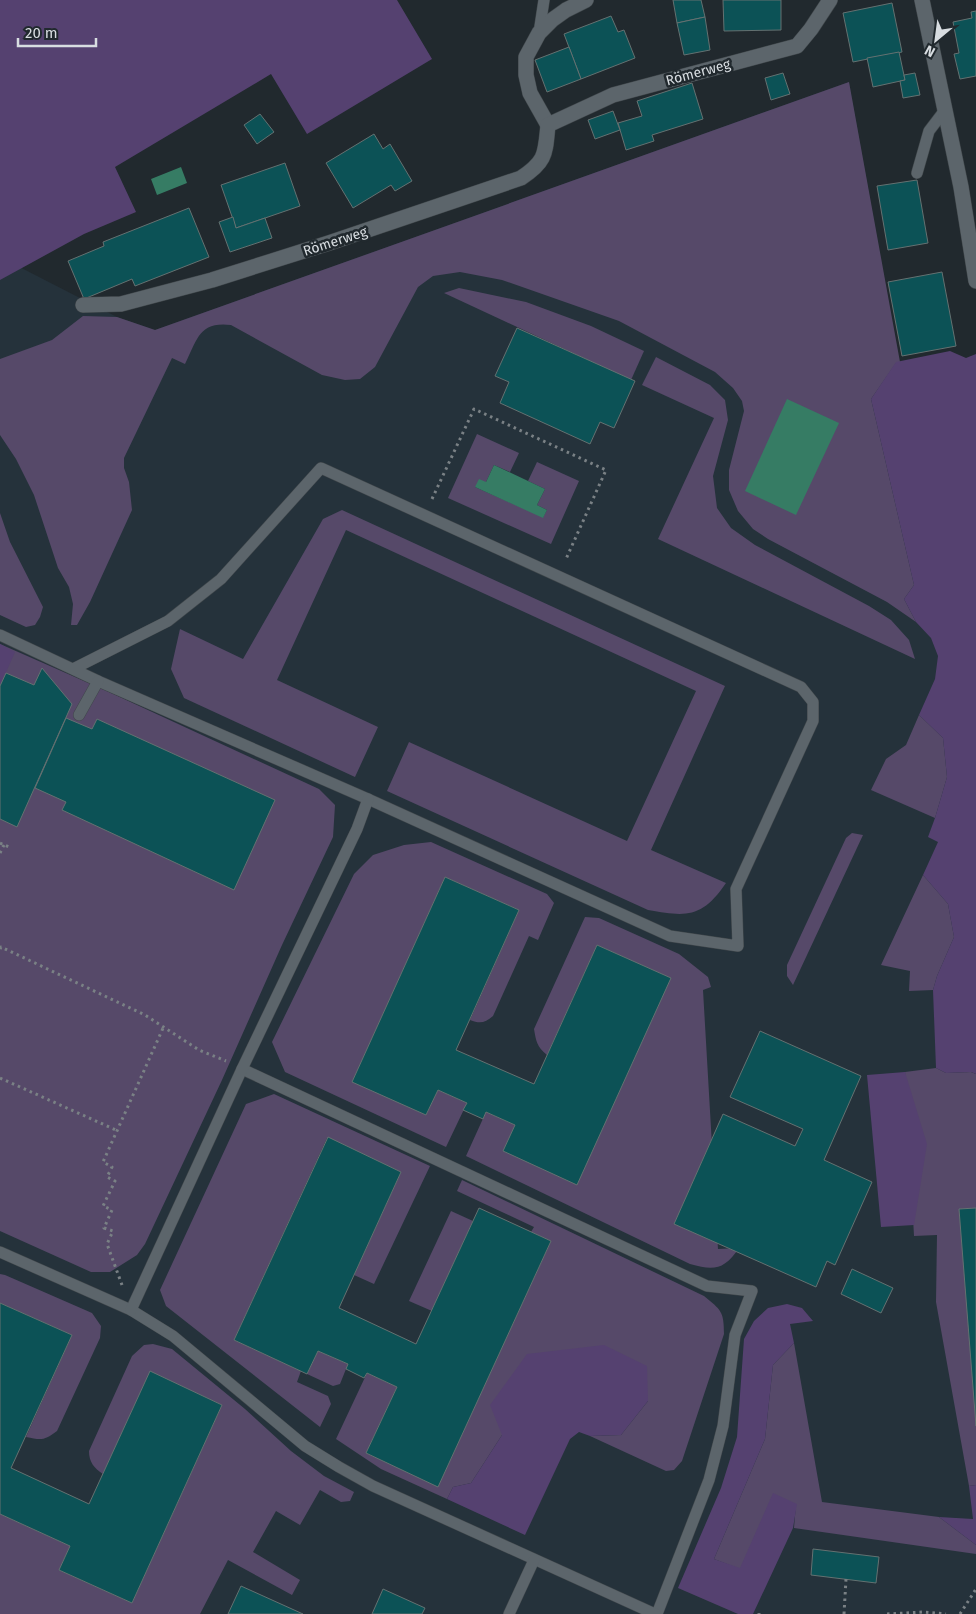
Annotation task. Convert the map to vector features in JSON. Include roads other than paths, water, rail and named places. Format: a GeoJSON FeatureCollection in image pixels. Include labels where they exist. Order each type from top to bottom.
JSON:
{"type":"FeatureCollection","features":[{"type":"Feature","properties":{"kind":"street"},"geometry":{"type":"LineString","coordinates":[[548,125],[530,93],[526,75],[526,57],[540,32],[552,20],[566,10],[586,0]]}},
{"type":"Feature","properties":{"kind":"street","name":"Römerweg"},"geometry":{"type":"LineString","coordinates":[[83,305],[121,304],[212,280],[522,178],[536,168],[545,155],[548,125],[613,95],[797,46],[811,30],[830,0]]}},
{"type":"Feature","properties":{"kind":"street"},"geometry":{"type":"LineString","coordinates":[[922,0],[961,187],[976,280]]}},
{"type":"Feature","properties":{"kind":"lane"},"geometry":{"type":"LineString","coordinates":[[540,32],[544,0]]}},
{"type":"Feature","properties":{"kind":"lane"},"geometry":{"type":"LineString","coordinates":[[917,173],[928,131],[944,110]]}},
{"type":"Feature","properties":{"kind":"lane"},"geometry":{"type":"LineString","coordinates":[[0,635],[73,670],[368,799],[670,936],[738,946],[736,889],[812,721],[813,702],[801,687],[321,468],[221,579],[168,621],[73,670]]}},
{"type":"Feature","properties":{"kind":"lane"},"geometry":{"type":"LineString","coordinates":[[79,715],[98,680]]}},
{"type":"Feature","properties":{"kind":"lane"},"geometry":{"type":"LineString","coordinates":[[131,1310],[242,1069],[353,837],[368,799]]}},
{"type":"Feature","properties":{"kind":"lane"},"geometry":{"type":"LineString","coordinates":[[0,1252],[131,1310],[173,1336],[305,1446],[338,1467],[373,1486],[656,1614],[709,1480],[723,1426],[735,1334],[752,1291],[707,1286],[242,1069]]}},
{"type":"Feature","properties":{"kind":"lane"},"geometry":{"type":"LineString","coordinates":[[509,1614],[534,1560]]}}]}
